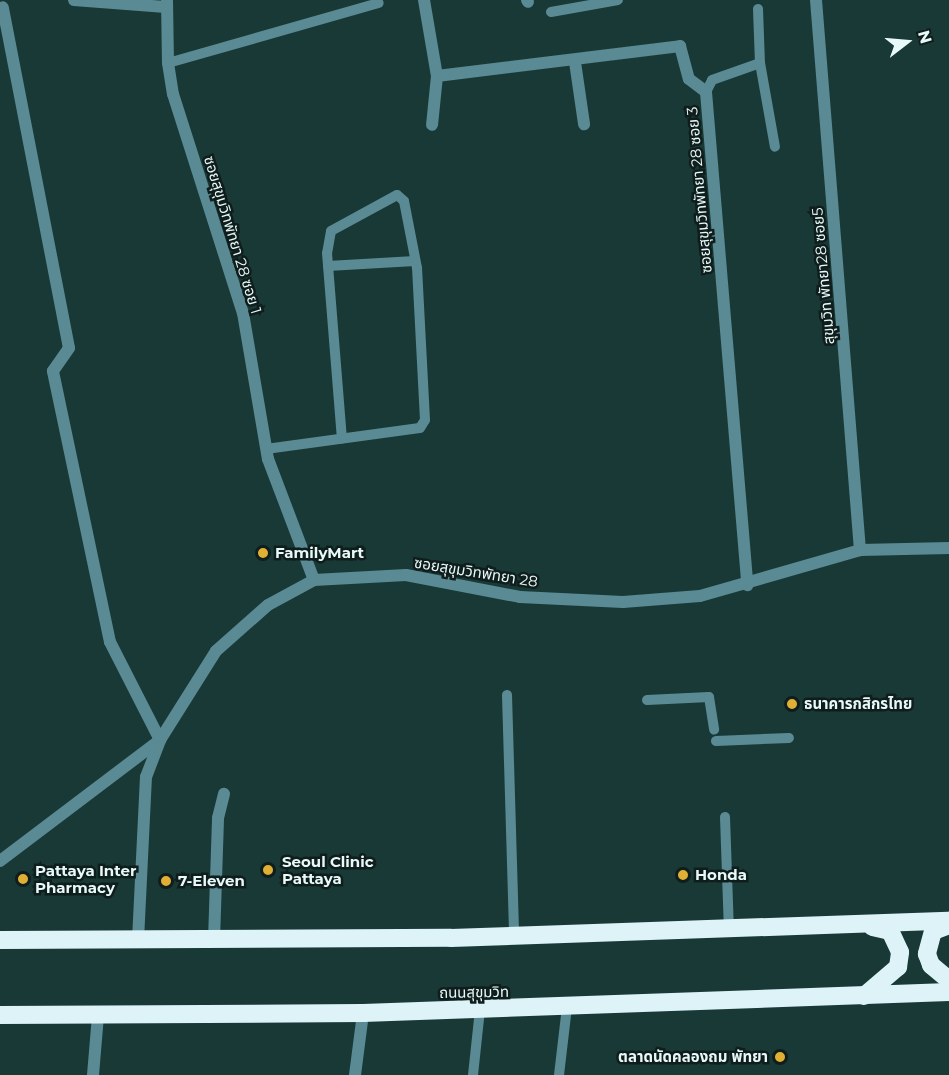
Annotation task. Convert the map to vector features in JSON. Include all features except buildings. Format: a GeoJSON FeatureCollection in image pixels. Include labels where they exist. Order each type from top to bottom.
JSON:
{"type":"FeatureCollection","features":[{"type":"Feature","properties":{"kind":"highway"},"geometry":{"type":"LineString","coordinates":[[0,940],[514,936],[949,923]]}},
{"type":"Feature","properties":{"kind":"highway"},"geometry":{"type":"LineString","coordinates":[[949,923],[933,931],[927,954],[931,965],[949,980]]}},
{"type":"Feature","properties":{"kind":"highway"},"geometry":{"type":"LineString","coordinates":[[864,925],[890,931],[900,952],[898,967],[864,996]]}},
{"type":"Feature","properties":{"kind":"highway","name":"ถนนสุขุมวิท"},"geometry":{"type":"LineString","coordinates":[[0,1016],[363,1013],[949,992]]}},
{"type":"Feature","properties":{"kind":"street"},"geometry":{"type":"LineString","coordinates":[[74,0],[166,3]]}},
{"type":"Feature","properties":{"kind":"street"},"geometry":{"type":"LineString","coordinates":[[424,0],[437,76],[432,125]]}},
{"type":"Feature","properties":{"kind":"street","name":"สุขุมวิท พัทยา28 ซอย5"},"geometry":{"type":"LineString","coordinates":[[816,0],[860,550]]}},
{"type":"Feature","properties":{"kind":"street","name":"ซอยสุขุมวิทพัทยา 28 ซอย 1"},"geometry":{"type":"LineString","coordinates":[[166,3],[168,63],[173,94],[243,313],[266,449],[314,580]]}},
{"type":"Feature","properties":{"kind":"street"},"geometry":{"type":"LineString","coordinates":[[0,861],[160,740],[110,642],[53,371],[69,348],[3,7]]}},
{"type":"Feature","properties":{"kind":"street","name":"ซอยสุขุมวิทพัทยา 28 ซอย 3"},"geometry":{"type":"LineString","coordinates":[[437,76],[575,62],[680,46],[689,79],[706,92],[747,585]]}},
{"type":"Feature","properties":{"kind":"street"},"geometry":{"type":"LineString","coordinates":[[575,62],[584,124]]}},
{"type":"Feature","properties":{"kind":"street","name":"ซอยสุขุมวิทพัทยา 28"},"geometry":{"type":"LineString","coordinates":[[138,940],[146,777],[160,740],[216,651],[268,605],[314,580],[406,575],[520,597],[623,602],[700,596],[747,585],[860,550],[949,548]]}},
{"type":"Feature","properties":{"kind":"street"},"geometry":{"type":"LineString","coordinates":[[214,940],[218,818],[224,794]]}},
{"type":"Feature","properties":{"kind":"street"},"geometry":{"type":"LineString","coordinates":[[355,1075],[363,1013]]}},
{"type":"Feature","properties":{"kind":"street"},"geometry":{"type":"LineString","coordinates":[[93,1075],[98,1016]]}},
{"type":"Feature","properties":{"kind":"lane"},"geometry":{"type":"LineString","coordinates":[[551,12],[618,0]]}},
{"type":"Feature","properties":{"kind":"lane"},"geometry":{"type":"LineString","coordinates":[[168,63],[379,3]]}},
{"type":"Feature","properties":{"kind":"lane"},"geometry":{"type":"LineString","coordinates":[[758,9],[760,63],[775,147]]}},
{"type":"Feature","properties":{"kind":"lane"},"geometry":{"type":"LineString","coordinates":[[706,92],[712,80],[760,63]]}},
{"type":"Feature","properties":{"kind":"lane"},"geometry":{"type":"LineString","coordinates":[[266,449],[420,428],[425,420],[415,261],[404,201],[397,195],[331,231],[328,266],[342,438]]}},
{"type":"Feature","properties":{"kind":"lane"},"geometry":{"type":"LineString","coordinates":[[328,266],[415,261]]}},
{"type":"Feature","properties":{"kind":"lane"},"geometry":{"type":"LineString","coordinates":[[507,695],[514,936]]}},
{"type":"Feature","properties":{"kind":"lane"},"geometry":{"type":"LineString","coordinates":[[647,700],[709,697],[715,736],[789,738]]}},
{"type":"Feature","properties":{"kind":"lane"},"geometry":{"type":"LineString","coordinates":[[725,817],[729,931]]}},
{"type":"Feature","properties":{"kind":"lane"},"geometry":{"type":"LineString","coordinates":[[559,1075],[567,1007]]}},
{"type":"Feature","properties":{"kind":"lane"},"geometry":{"type":"LineString","coordinates":[[473,1075],[480,1009]]}},
{"type":"Feature","properties":{"kind":"place","name":"FamilyMart"},"geometry":{"type":"Point","coordinates":[263,553]}},
{"type":"Feature","properties":{"kind":"place","name":"ธนาคารกสิกรไทย"},"geometry":{"type":"Point","coordinates":[792,704]}},
{"type":"Feature","properties":{"kind":"place","name":"Seoul Clinic Pattaya"},"geometry":{"type":"Point","coordinates":[268,870]}},
{"type":"Feature","properties":{"kind":"place","name":"Honda"},"geometry":{"type":"Point","coordinates":[683,875]}},
{"type":"Feature","properties":{"kind":"place","name":"Pattaya Inter Pharmacy"},"geometry":{"type":"Point","coordinates":[23,879]}},
{"type":"Feature","properties":{"kind":"place","name":"7-Eleven"},"geometry":{"type":"Point","coordinates":[166,881]}},
{"type":"Feature","properties":{"kind":"place","name":"ตลาดนัดคลองถม พัทยา"},"geometry":{"type":"Point","coordinates":[780,1057]}}]}
